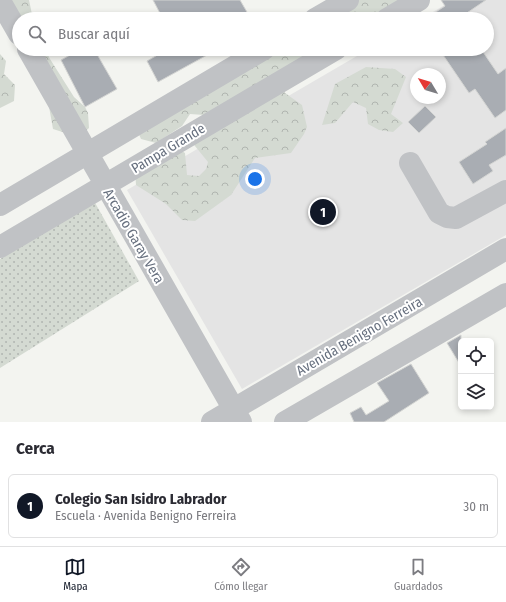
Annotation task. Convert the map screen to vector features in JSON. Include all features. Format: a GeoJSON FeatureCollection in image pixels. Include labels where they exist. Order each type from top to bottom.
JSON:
{"type":"FeatureCollection","features":[{"type":"Feature","properties":{"kind":"street"},"geometry":{"type":"LineString","coordinates":[[327,12],[348,0]]}},
{"type":"Feature","properties":{"kind":"street"},"geometry":{"type":"LineString","coordinates":[[399,12],[419,0]]}},
{"type":"Feature","properties":{"kind":"street"},"geometry":{"type":"LineString","coordinates":[[0,1],[12,22]]}},
{"type":"Feature","properties":{"kind":"street","name":"Arcadio Garay Vera"},"geometry":{"type":"LineString","coordinates":[[32,56],[238,416]]}},
{"type":"Feature","properties":{"kind":"street"},"geometry":{"type":"LineString","coordinates":[[0,204],[252,56]]}},
{"type":"Feature","properties":{"kind":"street","name":"Pampa Grande"},"geometry":{"type":"LineString","coordinates":[[0,247],[324,56]]}},
{"type":"Feature","properties":{"kind":"street"},"geometry":{"type":"LineString","coordinates":[[410,164],[439,214],[447,217],[456,218],[506,191]]}},
{"type":"Feature","properties":{"kind":"street","name":"Avenida Benigno Ferreira"},"geometry":{"type":"LineString","coordinates":[[212,422],[238,416],[506,249]]}},
{"type":"Feature","properties":{"kind":"street"},"geometry":{"type":"LineString","coordinates":[[285,422],[506,294]]}},
{"type":"Feature","properties":{"kind":"shaded area"},"geometry":{"type":"Polygon","coordinates":[[[453,0],[506,0],[506,235],[242,389],[127,190],[357,56],[494,56],[494,12],[433,12],[453,0]]]}},
{"type":"Feature","properties":{"kind":"green space"},"geometry":{"type":"Polygon","coordinates":[[[0,0],[29,0],[32,12],[12,12],[12,37],[3,24],[0,0]]]}},
{"type":"Feature","properties":{"kind":"green space"},"geometry":{"type":"Polygon","coordinates":[[[341,0],[405,0],[396,5],[406,12],[322,12],[341,0]]]}},
{"type":"Feature","properties":{"kind":"green space"},"geometry":{"type":"Polygon","coordinates":[[[0,54],[6,61],[4,74],[15,85],[14,101],[0,108],[0,54]]]}},
{"type":"Feature","properties":{"kind":"green space"},"geometry":{"type":"Polygon","coordinates":[[[24,56],[48,56],[74,97],[85,107],[88,113],[89,128],[78,137],[53,129],[48,101],[24,56]]]}},
{"type":"Feature","properties":{"kind":"green space"},"geometry":{"type":"Polygon","coordinates":[[[252,56],[315,56],[280,80],[285,93],[302,105],[307,127],[291,153],[255,158],[231,195],[195,221],[182,220],[166,204],[136,185],[135,170],[174,146],[185,153],[187,175],[199,176],[206,169],[208,162],[186,135],[204,115],[190,114],[182,126],[156,143],[141,139],[138,132],[252,56]]]}},
{"type":"Feature","properties":{"kind":"green space"},"geometry":{"type":"Polygon","coordinates":[[[366,67],[395,69],[406,77],[391,114],[403,123],[393,132],[379,130],[368,124],[366,108],[353,102],[335,123],[322,125],[335,84],[366,67]]]}},
{"type":"Feature","properties":{"kind":"green space"},"geometry":{"type":"Polygon","coordinates":[[[94,201],[139,281],[0,368],[0,259],[94,201]]]}},
{"type":"Feature","properties":{"kind":"building"},"geometry":{"type":"Polygon","coordinates":[[[153,0],[240,0],[247,12],[159,12],[153,0]]]}},
{"type":"Feature","properties":{"kind":"building"},"geometry":{"type":"Polygon","coordinates":[[[441,0],[486,0],[468,12],[436,12],[445,6],[441,0]]]}},
{"type":"Feature","properties":{"kind":"building"},"geometry":{"type":"Polygon","coordinates":[[[68,56],[98,56],[117,89],[85,107],[61,60],[68,56]]]}},
{"type":"Feature","properties":{"kind":"building"},"geometry":{"type":"Polygon","coordinates":[[[156,56],[205,56],[158,82],[147,61],[156,56]]]}},
{"type":"Feature","properties":{"kind":"building"},"geometry":{"type":"Polygon","coordinates":[[[444,56],[486,56],[498,74],[506,68],[506,110],[495,118],[475,89],[469,93],[444,56]]]}},
{"type":"Feature","properties":{"kind":"building"},"geometry":{"type":"Polygon","coordinates":[[[425,106],[436,117],[419,133],[408,122],[425,106]]]}},
{"type":"Feature","properties":{"kind":"building"},"geometry":{"type":"Polygon","coordinates":[[[506,128],[506,155],[489,165],[493,171],[473,184],[459,162],[487,144],[485,142],[506,128]]]}},
{"type":"Feature","properties":{"kind":"building"},"geometry":{"type":"Polygon","coordinates":[[[461,335],[461,338],[458,338],[458,361],[447,343],[461,335]]]}},
{"type":"Feature","properties":{"kind":"building"},"geometry":{"type":"Polygon","coordinates":[[[411,364],[429,393],[384,422],[354,422],[350,413],[361,407],[366,415],[389,401],[377,383],[411,364]]]}},
{"type":"Feature","properties":{"kind":"place","name":"Colegio San Isidro Labrador"},"geometry":{"type":"Point","coordinates":[323,212]}}]}
